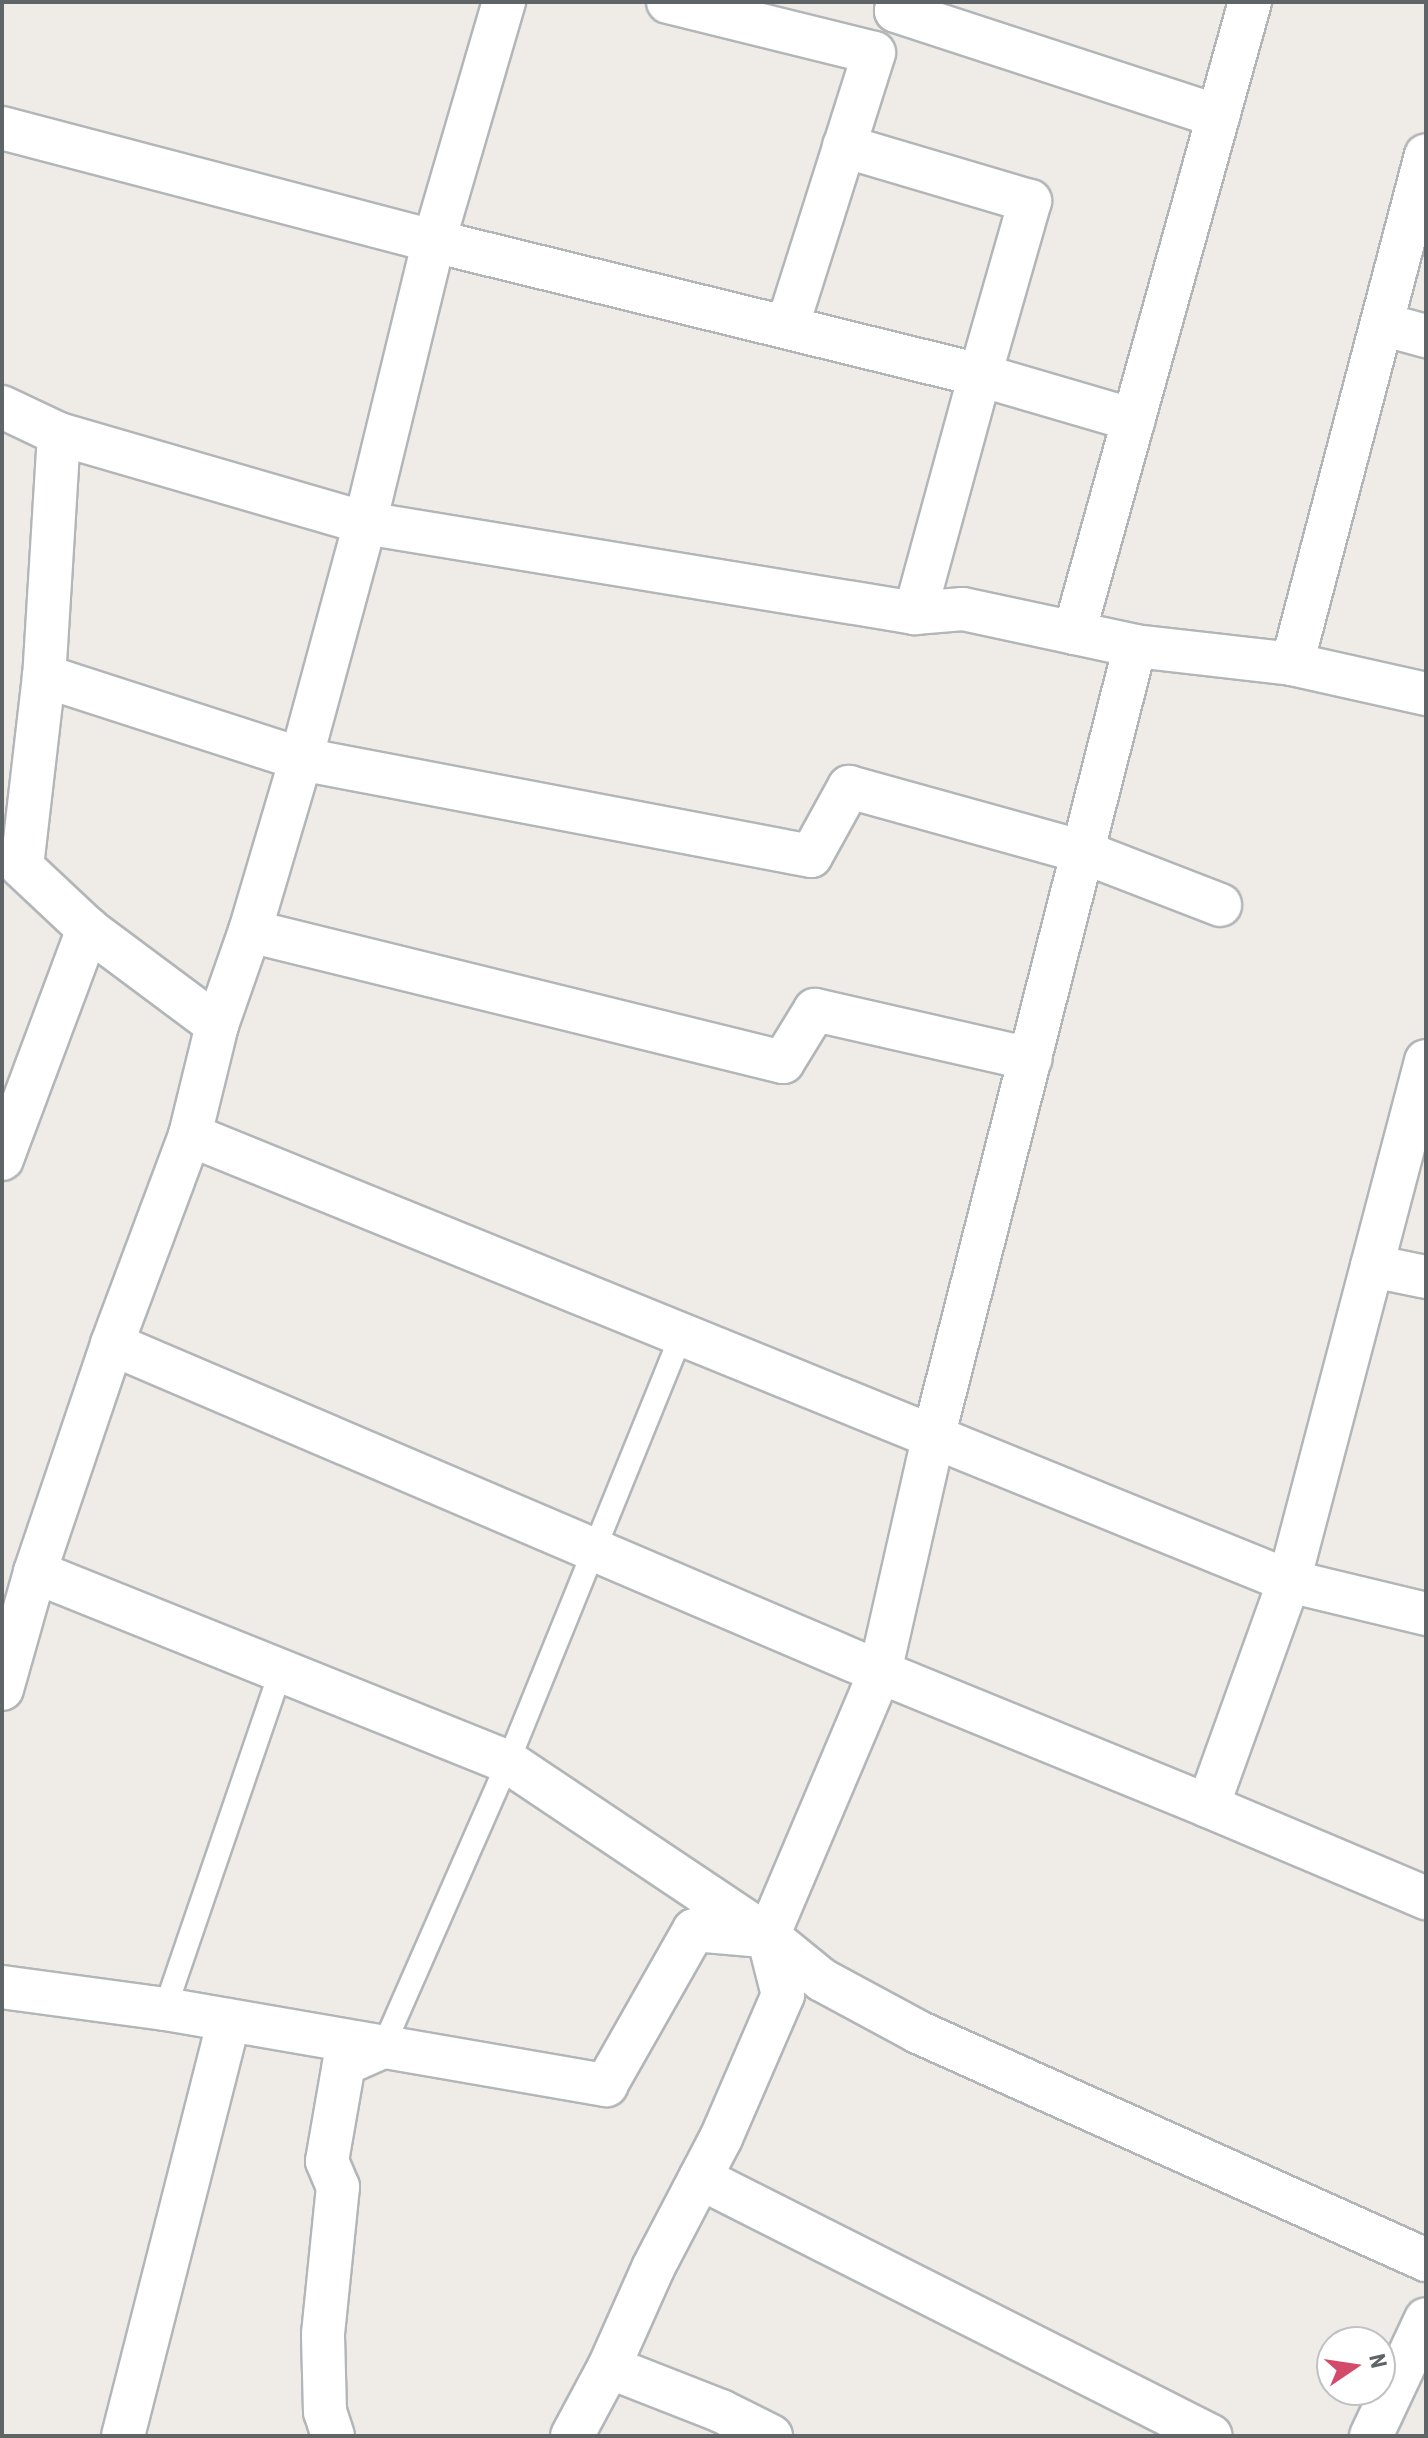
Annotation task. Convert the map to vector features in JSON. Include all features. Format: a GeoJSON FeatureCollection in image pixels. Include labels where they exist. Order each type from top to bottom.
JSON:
{"type":"FeatureCollection","features":[{"type":"Feature","properties":{"kind":"street"},"geometry":{"type":"LineString","coordinates":[[2,1689],[12,1613],[35,1572],[112,1344],[190,1135],[217,1025],[250,931],[301,759],[365,523],[434,241],[504,2]]}},
{"type":"Feature","properties":{"kind":"street"},"geometry":{"type":"LineString","coordinates":[[668,2],[874,53]]}},
{"type":"Feature","properties":{"kind":"street"},"geometry":{"type":"LineString","coordinates":[[1074,633],[1250,2]]}},
{"type":"Feature","properties":{"kind":"street"},"geometry":{"type":"LineString","coordinates":[[787,327],[874,53],[897,6],[1218,116]]}},
{"type":"Feature","properties":{"kind":"street"},"geometry":{"type":"LineString","coordinates":[[2,128],[434,241],[980,375],[1134,420]]}},
{"type":"Feature","properties":{"kind":"street"},"geometry":{"type":"LineString","coordinates":[[844,146],[1030,201],[915,613]]}},
{"type":"Feature","properties":{"kind":"street"},"geometry":{"type":"LineString","coordinates":[[1292,664],[1426,155]]}},
{"type":"Feature","properties":{"kind":"street"},"geometry":{"type":"LineString","coordinates":[[1382,324],[1426,336]]}},
{"type":"Feature","properties":{"kind":"street"},"geometry":{"type":"LineString","coordinates":[[2,407],[59,434],[365,523],[915,613],[963,609],[1135,646],[1292,664],[1426,694]]}},
{"type":"Feature","properties":{"kind":"street"},"geometry":{"type":"LineString","coordinates":[[59,434],[44,676],[12,862],[88,929],[217,1025]]}},
{"type":"Feature","properties":{"kind":"street"},"geometry":{"type":"LineString","coordinates":[[572,2436],[609,2367],[653,2268],[700,2178],[783,1995],[768,1936],[880,1672],[933,1438],[1135,646]]}},
{"type":"Feature","properties":{"kind":"street"},"geometry":{"type":"LineString","coordinates":[[44,676],[301,759],[811,856],[849,787],[1083,852],[1220,905]]}},
{"type":"Feature","properties":{"kind":"street"},"geometry":{"type":"LineString","coordinates":[[2,1159],[88,929]]}},
{"type":"Feature","properties":{"kind":"street"},"geometry":{"type":"LineString","coordinates":[[250,931],[783,1062],[815,1010],[1030,1059]]}},
{"type":"Feature","properties":{"kind":"street"},"geometry":{"type":"LineString","coordinates":[[1208,1806],[1289,1581],[1426,1061]]}},
{"type":"Feature","properties":{"kind":"street"},"geometry":{"type":"LineString","coordinates":[[190,1135],[1289,1581],[1426,1614]]}},
{"type":"Feature","properties":{"kind":"street"},"geometry":{"type":"LineString","coordinates":[[1372,1266],[1426,1277]]}},
{"type":"Feature","properties":{"kind":"street"},"geometry":{"type":"LineString","coordinates":[[112,1344],[880,1672],[1426,1898]]}},
{"type":"Feature","properties":{"kind":"street"},"geometry":{"type":"LineString","coordinates":[[35,1572],[508,1762],[768,1936],[822,1980],[918,2032],[1426,2260]]}},
{"type":"Feature","properties":{"kind":"street"},"geometry":{"type":"LineString","coordinates":[[2,1987],[165,2009],[606,2085],[694,1930],[768,1936]]}},
{"type":"Feature","properties":{"kind":"street"},"geometry":{"type":"LineString","coordinates":[[123,2436],[229,2020]]}},
{"type":"Feature","properties":{"kind":"street"},"geometry":{"type":"LineString","coordinates":[[333,2436],[325,2412],[323,2334],[338,2187],[327,2161],[344,2064],[383,2047]]}},
{"type":"Feature","properties":{"kind":"street"},"geometry":{"type":"LineString","coordinates":[[700,2178],[1211,2436]]}},
{"type":"Feature","properties":{"kind":"street"},"geometry":{"type":"LineString","coordinates":[[1371,2436],[1426,2319]]}},
{"type":"Feature","properties":{"kind":"street"},"geometry":{"type":"LineString","coordinates":[[609,2367],[721,2411],[771,2436]]}},
{"type":"Feature","properties":{"kind":"lane"},"geometry":{"type":"LineString","coordinates":[[383,2047],[508,1762],[681,1335]]}},
{"type":"Feature","properties":{"kind":"lane"},"geometry":{"type":"LineString","coordinates":[[165,2009],[281,1671]]}}]}
